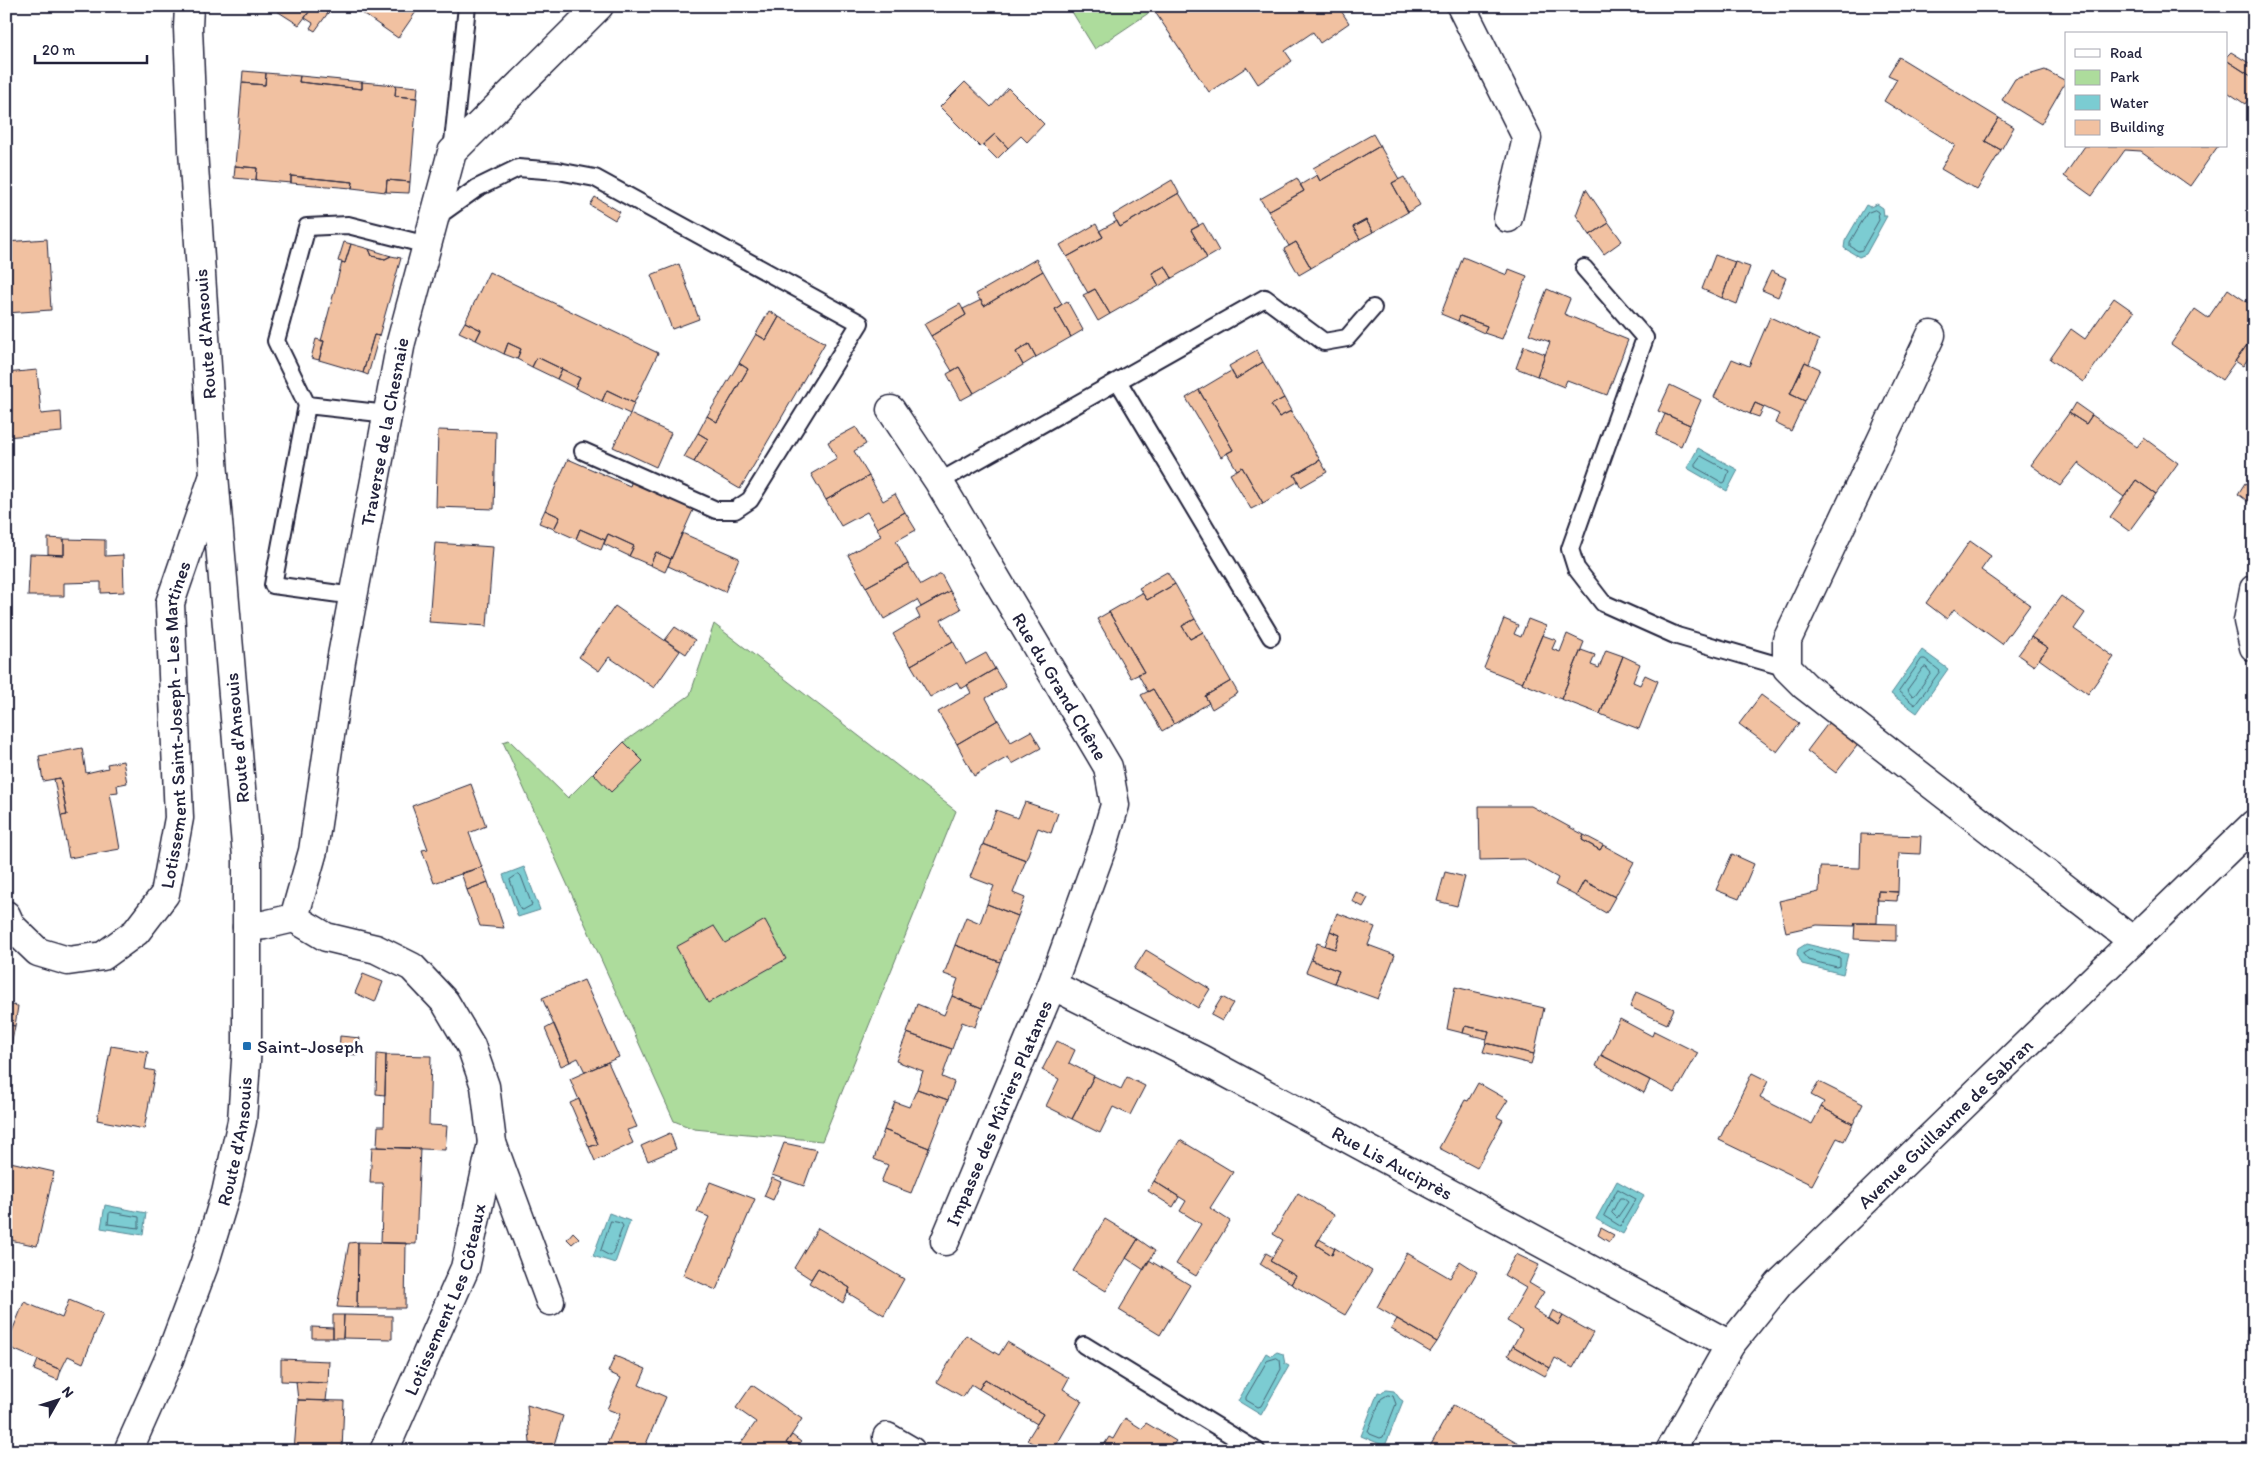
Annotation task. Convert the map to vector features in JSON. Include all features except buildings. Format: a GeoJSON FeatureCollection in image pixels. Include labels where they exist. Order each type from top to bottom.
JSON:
{"type":"FeatureCollection","features":[{"type":"Feature","properties":{"kind":"street","name":"Route d'Ansouis"},"geometry":{"type":"LineString","coordinates":[[128,1451],[169,1359],[204,1265],[226,1193],[242,1121],[248,1046],[247,857],[214,475],[193,150],[188,28],[189,6]]}},
{"type":"Feature","properties":{"kind":"street"},"geometry":{"type":"LineString","coordinates":[[452,152],[599,6]]}},
{"type":"Feature","properties":{"kind":"street"},"geometry":{"type":"LineString","coordinates":[[1461,6],[1527,138],[1508,218]]}},
{"type":"Feature","properties":{"kind":"street","name":"Traverse de la Chesnaie"},"geometry":{"type":"LineString","coordinates":[[294,918],[313,851],[341,661],[401,342],[452,152]]}},
{"type":"Feature","properties":{"kind":"street"},"geometry":{"type":"LineString","coordinates":[[1931,335],[1787,640],[1788,668],[1805,686],[2133,940]]}},
{"type":"Feature","properties":{"kind":"street","name":"Rue du Grand Chêne"},"geometry":{"type":"LineString","coordinates":[[891,410],[939,482],[1108,767],[1115,804],[1104,842],[1052,985]]}},
{"type":"Feature","properties":{"kind":"street","name":"Lotissement Saint-Joseph - Les Martines"},"geometry":{"type":"LineString","coordinates":[[6,915],[11,926],[38,952],[68,961],[103,956],[136,932],[165,894],[179,818],[170,603],[214,475]]}},
{"type":"Feature","properties":{"kind":"street"},"geometry":{"type":"LineString","coordinates":[[2254,589],[2248,621],[2254,646]]}},
{"type":"Feature","properties":{"kind":"street","name":"Avenue Guillaume de Sabran"},"geometry":{"type":"LineString","coordinates":[[1670,1451],[1730,1345],[1780,1284],[2254,824]]}},
{"type":"Feature","properties":{"kind":"street"},"geometry":{"type":"LineString","coordinates":[[247,927],[294,918],[326,937],[376,949],[412,967],[445,1002],[471,1046],[485,1086],[492,1143],[550,1301]]}},
{"type":"Feature","properties":{"kind":"street","name":"Impasse des Mûriers Platanes"},"geometry":{"type":"LineString","coordinates":[[945,1241],[1052,985]]}},
{"type":"Feature","properties":{"kind":"street","name":"Rue Lis Auciprès"},"geometry":{"type":"LineString","coordinates":[[1052,985],[1201,1059],[1730,1345]]}},
{"type":"Feature","properties":{"kind":"street","name":"Lotissement Les Côteaux"},"geometry":{"type":"LineString","coordinates":[[384,1451],[466,1268],[492,1143]]}},
{"type":"Feature","properties":{"kind":"street"},"geometry":{"type":"LineString","coordinates":[[887,1437],[911,1451]]}},
{"type":"Feature","properties":{"kind":"lane"},"geometry":{"type":"LineString","coordinates":[[452,152],[467,6]]}},
{"type":"Feature","properties":{"kind":"lane"},"geometry":{"type":"LineString","coordinates":[[435,218],[477,188],[518,168],[558,171],[594,178],[860,323],[750,500],[735,510],[716,510],[583,451]]}},
{"type":"Feature","properties":{"kind":"lane"},"geometry":{"type":"LineString","coordinates":[[354,596],[273,585],[307,405],[276,341],[307,227],[348,225],[427,245]]}},
{"type":"Feature","properties":{"kind":"lane"},"geometry":{"type":"LineString","coordinates":[[1584,268],[1645,338],[1570,549],[1576,568],[1603,604],[1677,636],[1788,668]]}},
{"type":"Feature","properties":{"kind":"lane"},"geometry":{"type":"LineString","coordinates":[[939,482],[1265,298],[1324,342],[1347,338],[1373,308]]}},
{"type":"Feature","properties":{"kind":"lane"},"geometry":{"type":"LineString","coordinates":[[1118,382],[1271,637]]}},
{"type":"Feature","properties":{"kind":"lane"},"geometry":{"type":"LineString","coordinates":[[307,405],[388,414]]}},
{"type":"Feature","properties":{"kind":"lane"},"geometry":{"type":"LineString","coordinates":[[1084,1345],[1258,1451]]}},
{"type":"Feature","properties":{"kind":"green space"},"geometry":{"type":"Polygon","coordinates":[[[1159,6],[1095,49],[1069,7],[1159,6]]]}},
{"type":"Feature","properties":{"kind":"green space"},"geometry":{"type":"Polygon","coordinates":[[[714,624],[956,811],[822,1141],[694,1129],[674,1121],[503,742],[509,740],[568,798],[624,742],[690,695],[714,624]]]}},
{"type":"Feature","properties":{"kind":"water"},"geometry":{"type":"Polygon","coordinates":[[[1877,204],[1883,208],[1884,216],[1887,216],[1866,254],[1859,257],[1844,248],[1845,241],[1866,205],[1870,207],[1877,204]]]}},
{"type":"Feature","properties":{"kind":"water"},"geometry":{"type":"Polygon","coordinates":[[[1698,448],[1738,470],[1727,491],[1687,468],[1698,448]]]}},
{"type":"Feature","properties":{"kind":"water"},"geometry":{"type":"Polygon","coordinates":[[[1922,650],[1948,669],[1917,713],[1891,694],[1922,650]]]}},
{"type":"Feature","properties":{"kind":"water"},"geometry":{"type":"Polygon","coordinates":[[[524,867],[540,910],[518,917],[503,875],[524,867]]]}},
{"type":"Feature","properties":{"kind":"water"},"geometry":{"type":"Polygon","coordinates":[[[1806,944],[1848,954],[1843,974],[1802,964],[1797,954],[1798,949],[1806,944]]]}},
{"type":"Feature","properties":{"kind":"water"},"geometry":{"type":"Polygon","coordinates":[[[1617,1181],[1644,1196],[1623,1234],[1596,1219],[1617,1181]]]}},
{"type":"Feature","properties":{"kind":"water"},"geometry":{"type":"Polygon","coordinates":[[[105,1205],[146,1213],[143,1235],[101,1228],[105,1205]]]}},
{"type":"Feature","properties":{"kind":"water"},"geometry":{"type":"Polygon","coordinates":[[[609,1213],[630,1221],[615,1263],[593,1256],[609,1213]]]}},
{"type":"Feature","properties":{"kind":"water"},"geometry":{"type":"Polygon","coordinates":[[[1277,1352],[1283,1354],[1285,1364],[1289,1366],[1261,1415],[1238,1401],[1266,1353],[1271,1356],[1277,1352]]]}},
{"type":"Feature","properties":{"kind":"water"},"geometry":{"type":"Polygon","coordinates":[[[1386,1390],[1394,1391],[1403,1401],[1385,1446],[1361,1436],[1378,1392],[1382,1393],[1386,1390]]]}},
{"type":"Feature","properties":{"kind":"place","name":"Saint-Joseph"},"geometry":{"type":"Point","coordinates":[247,1046]}}]}
